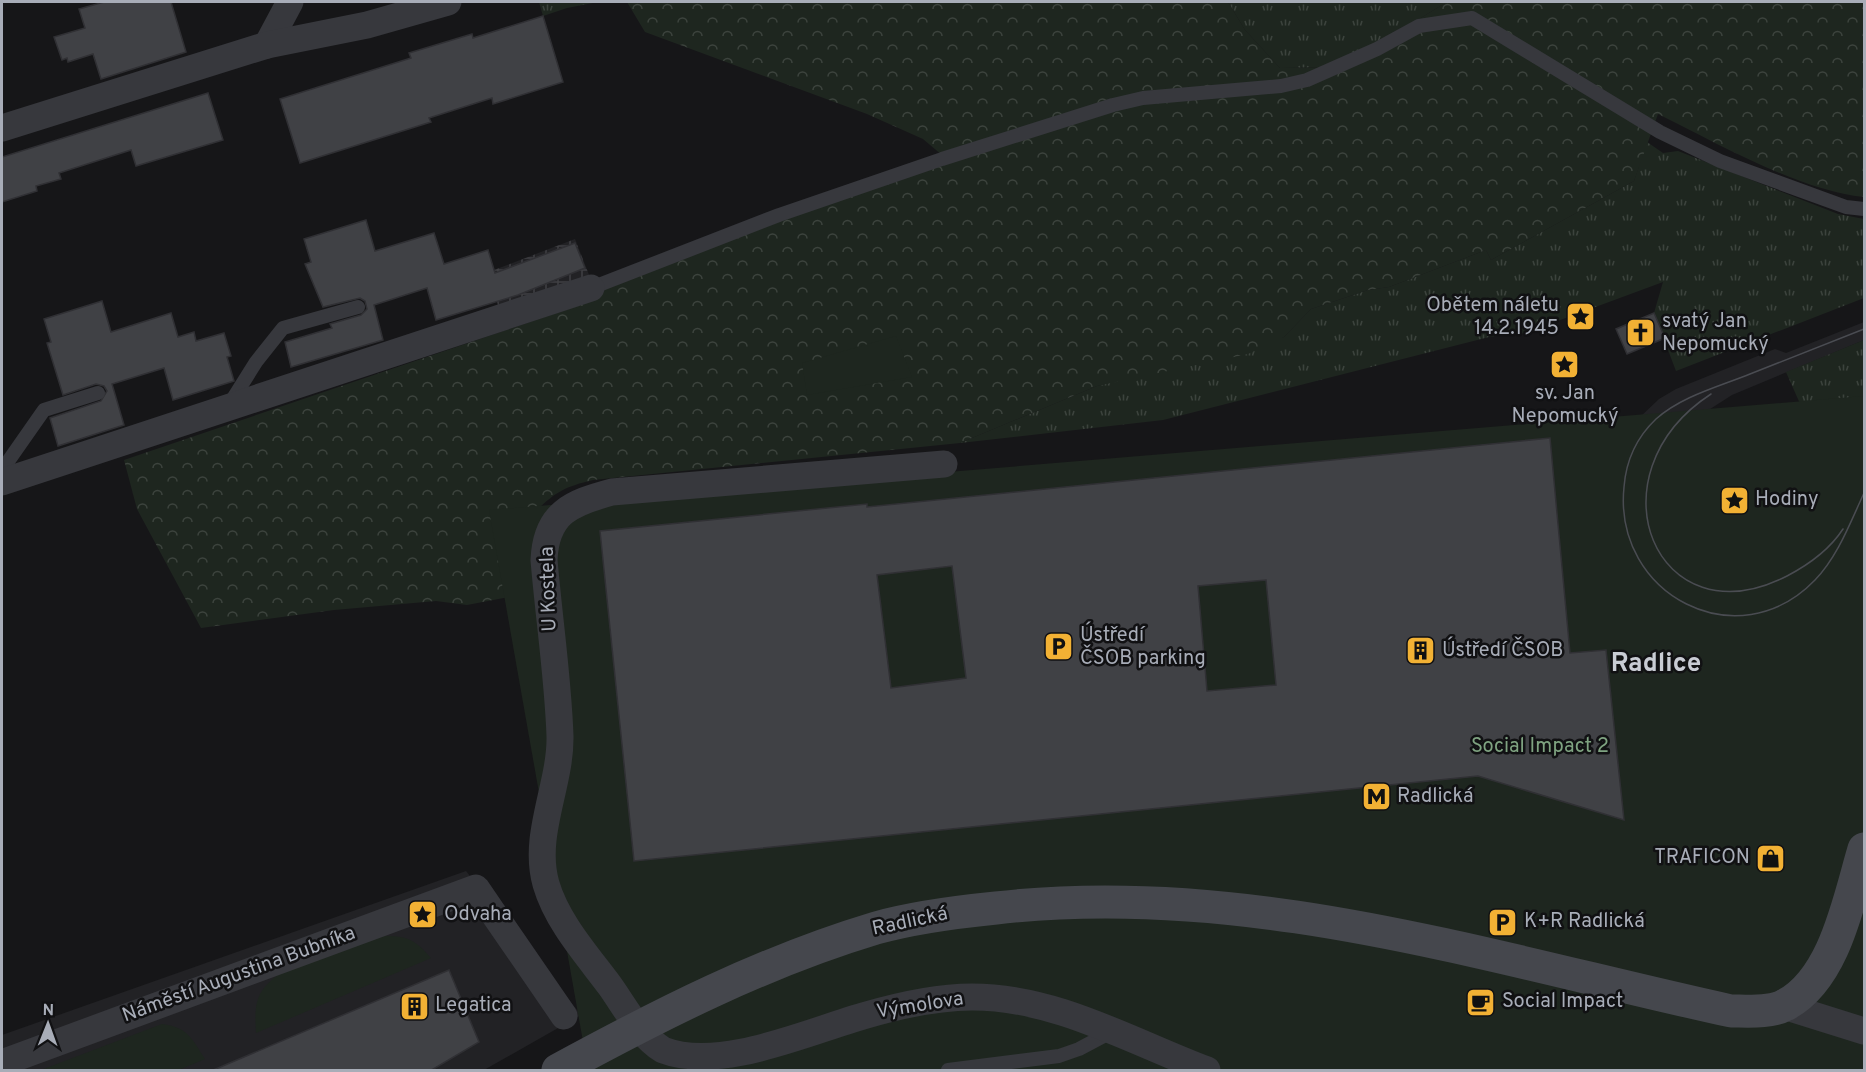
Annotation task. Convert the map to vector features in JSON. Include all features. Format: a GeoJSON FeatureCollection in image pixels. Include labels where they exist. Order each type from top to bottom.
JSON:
{"type":"FeatureCollection","features":[{"type":"Feature","properties":{"kind":"main road"},"geometry":{"type":"LineString","coordinates":[[1784,1006],[1814,982],[1836,941],[1864,849]]}},
{"type":"Feature","properties":{"kind":"main road","name":"Radlická"},"geometry":{"type":"LineString","coordinates":[[558,1071],[710,990],[763,968],[878,927],[944,914],[1027,904],[1163,901],[1289,914],[1404,936],[1731,1011],[1784,1006]]}},
{"type":"Feature","properties":{"kind":"street"},"geometry":{"type":"LineString","coordinates":[[267,45],[291,2]]}},
{"type":"Feature","properties":{"kind":"street"},"geometry":{"type":"LineString","coordinates":[[2,128],[267,45],[367,25],[448,2]]}},
{"type":"Feature","properties":{"kind":"street"},"geometry":{"type":"LineString","coordinates":[[2,482],[124,444],[228,407],[591,288]]}},
{"type":"Feature","properties":{"kind":"street","name":"U Kostela"},"geometry":{"type":"LineString","coordinates":[[639,1027],[567,928],[546,884],[543,857],[545,826],[560,739],[544,560],[549,528],[570,506],[612,492],[944,464]]}},
{"type":"Feature","properties":{"kind":"street","name":"Náměstí Augustina Bubníka"},"geometry":{"type":"LineString","coordinates":[[2,1063],[476,888],[564,1017]]}},
{"type":"Feature","properties":{"kind":"street","name":"Výmolova"},"geometry":{"type":"LineString","coordinates":[[639,1027],[662,1050],[704,1062],[743,1058],[863,1016],[921,1002],[972,997],[1029,1003],[1073,1014],[1207,1071]]}},
{"type":"Feature","properties":{"kind":"street"},"geometry":{"type":"LineString","coordinates":[[1784,1006],[1864,1031]]}},
{"type":"Feature","properties":{"kind":"lane"},"geometry":{"type":"LineString","coordinates":[[591,288],[779,215],[942,159],[1113,105],[1143,98],[1281,86],[1307,80],[1377,49],[1419,26],[1472,18],[1660,132],[1720,161],[1846,207],[1864,209]]}},
{"type":"Feature","properties":{"kind":"lane"},"geometry":{"type":"LineString","coordinates":[[228,407],[256,362],[283,328],[358,307]]}},
{"type":"Feature","properties":{"kind":"lane"},"geometry":{"type":"LineString","coordinates":[[2,470],[44,410],[98,393]]}},
{"type":"Feature","properties":{"kind":"lane"},"geometry":{"type":"LineString","coordinates":[[948,1071],[1059,1056],[1079,1050],[1111,1032]]}},
{"type":"Feature","properties":{"kind":"shaded area"},"geometry":{"type":"Polygon","coordinates":[[[575,239],[591,280],[499,309],[490,277],[494,270],[575,239]]]}},
{"type":"Feature","properties":{"kind":"shaded area"},"geometry":{"type":"Polygon","coordinates":[[[1864,322],[1864,340],[1732,395],[1707,411],[1639,418],[1659,399],[1676,389],[1775,349],[1786,353],[1864,322]]]}},
{"type":"Feature","properties":{"kind":"shaded area"},"geometry":{"type":"Polygon","coordinates":[[[466,871],[581,1015],[484,1070],[2,1070],[2,1035],[466,871]]]}},
{"type":"Feature","properties":{"kind":"green space"},"geometry":{"type":"Polygon","coordinates":[[[539,2],[598,2],[567,8],[543,16],[539,2]]]}},
{"type":"Feature","properties":{"kind":"green space"},"geometry":{"type":"Polygon","coordinates":[[[627,2],[1228,2],[1245,30],[1280,68],[1340,67],[1447,2],[1864,2],[1864,197],[1813,186],[1786,176],[1658,114],[1634,181],[1491,260],[1486,250],[1389,287],[1368,290],[1311,309],[1284,337],[1248,354],[1097,386],[960,443],[593,480],[574,485],[553,496],[532,515],[529,593],[467,605],[436,601],[334,610],[201,628],[137,509],[124,460],[592,301],[595,291],[942,155],[923,139],[867,114],[645,32],[627,2]]]}},
{"type":"Feature","properties":{"kind":"green space"},"geometry":{"type":"Polygon","coordinates":[[[1228,2],[1447,2],[1340,67],[1280,68],[1245,30],[1228,2]]]}},
{"type":"Feature","properties":{"kind":"green space"},"geometry":{"type":"Polygon","coordinates":[[[1647,142],[1663,153],[1678,151],[1838,214],[1864,219],[1864,298],[1676,371],[1654,313],[1663,282],[1525,333],[1489,337],[1163,420],[960,443],[1097,386],[1284,337],[1311,309],[1368,290],[1389,287],[1486,250],[1491,260],[1634,181],[1647,142]]]}},
{"type":"Feature","properties":{"kind":"green space"},"geometry":{"type":"Polygon","coordinates":[[[896,336],[912,377],[807,395],[802,363],[896,336]]]}},
{"type":"Feature","properties":{"kind":"green space"},"geometry":{"type":"Polygon","coordinates":[[[1864,340],[1864,470],[1845,505],[1786,372],[1864,340]]]}},
{"type":"Feature","properties":{"kind":"green space","name":"Social Impact 2"},"geometry":{"type":"Polygon","coordinates":[[[1864,396],[1864,1070],[588,1070],[489,510],[1864,396]]]}},
{"type":"Feature","properties":{"kind":"green space"},"geometry":{"type":"Polygon","coordinates":[[[371,936],[390,936],[411,940],[431,958],[256,1033],[255,1015],[258,998],[274,978],[286,969],[314,955],[371,936]]]}},
{"type":"Feature","properties":{"kind":"green space"},"geometry":{"type":"Polygon","coordinates":[[[162,1024],[184,1031],[193,1040],[205,1059],[179,1070],[41,1070],[162,1024]]]}},
{"type":"Feature","properties":{"kind":"building"},"geometry":{"type":"Polygon","coordinates":[[[104,2],[171,2],[186,52],[101,79],[93,54],[68,62],[67,58],[62,60],[54,37],[85,28],[79,9],[104,2]]]}},
{"type":"Feature","properties":{"kind":"building"},"geometry":{"type":"Polygon","coordinates":[[[543,16],[563,82],[493,104],[492,98],[429,118],[431,122],[300,163],[280,99],[411,58],[409,53],[472,34],[473,38],[543,16]]]}},
{"type":"Feature","properties":{"kind":"building"},"geometry":{"type":"Polygon","coordinates":[[[208,93],[223,140],[136,166],[131,150],[59,173],[61,179],[36,186],[37,191],[2,202],[2,157],[208,93]]]}},
{"type":"Feature","properties":{"kind":"building"},"geometry":{"type":"Polygon","coordinates":[[[366,220],[375,251],[434,233],[444,264],[488,250],[495,273],[575,243],[585,268],[518,295],[436,320],[427,288],[374,305],[383,340],[291,367],[285,342],[332,328],[330,324],[361,315],[367,309],[365,301],[360,298],[323,307],[305,264],[311,262],[304,239],[366,220]]]}},
{"type":"Feature","properties":{"kind":"building"},"geometry":{"type":"Polygon","coordinates":[[[102,301],[111,332],[171,313],[178,337],[194,332],[196,341],[224,333],[231,356],[227,357],[234,381],[173,400],[164,368],[112,384],[124,425],[58,446],[50,418],[101,401],[107,391],[104,386],[96,384],[63,395],[47,343],[51,342],[44,319],[102,301]]]}},
{"type":"Feature","properties":{"kind":"building","name":"svatý Jan Nepomucký"},"geometry":{"type":"Polygon","coordinates":[[[1654,313],[1665,338],[1627,354],[1616,329],[1654,313]]]}},
{"type":"Feature","properties":{"kind":"building","name":"Ústředí ČSOB"},"geometry":{"type":"Polygon","coordinates":[[[1550,438],[1570,653],[1606,650],[1624,820],[1478,776],[634,861],[600,531],[867,504],[867,507],[1550,438]],[[952,566],[877,575],[891,688],[966,678],[952,566]],[[1266,580],[1198,586],[1207,691],[1276,685],[1266,580]]]}},
{"type":"Feature","properties":{"kind":"building","name":"Legatica"},"geometry":{"type":"Polygon","coordinates":[[[449,970],[479,1042],[430,1071],[211,1071],[449,970]]]}},
{"type":"Feature","properties":{"kind":"tram line"},"geometry":{"type":"LineString","coordinates":[[1864,329],[1701,393],[1677,404],[1656,419],[1638,442],[1627,468],[1624,487],[1626,525],[1638,558],[1659,585],[1687,604],[1718,614],[1751,614],[1784,603],[1815,580],[1837,550],[1864,493]]}},
{"type":"Feature","properties":{"kind":"tram line"},"geometry":{"type":"LineString","coordinates":[[1711,394],[1673,428],[1652,466],[1646,505],[1653,540],[1673,569],[1702,587],[1741,591],[1795,572],[1825,550],[1843,529]]}},
{"type":"Feature","properties":{"kind":"place","name":"Obětem náletu 14.2.1945"},"geometry":{"type":"Point","coordinates":[1580,317]}},
{"type":"Feature","properties":{"kind":"place","name":"svatý Jan Nepomucký"},"geometry":{"type":"Point","coordinates":[1641,333]}},
{"type":"Feature","properties":{"kind":"place","name":"sv. Jan Nepomucký"},"geometry":{"type":"Point","coordinates":[1565,364]}},
{"type":"Feature","properties":{"kind":"place","name":"Hodiny"},"geometry":{"type":"Point","coordinates":[1734,500]}},
{"type":"Feature","properties":{"kind":"place","name":"Ústředí ČSOB parking"},"geometry":{"type":"Point","coordinates":[1059,647]}},
{"type":"Feature","properties":{"kind":"place","name":"Ústředí ČSOB"},"geometry":{"type":"Point","coordinates":[1421,651]}},
{"type":"Feature","properties":{"kind":"place","name":"Radlická"},"geometry":{"type":"Point","coordinates":[1376,797]}},
{"type":"Feature","properties":{"kind":"place","name":"TRAFICON"},"geometry":{"type":"Point","coordinates":[1771,858]}},
{"type":"Feature","properties":{"kind":"place","name":"Odvaha"},"geometry":{"type":"Point","coordinates":[423,915]}},
{"type":"Feature","properties":{"kind":"place","name":"K+R Radlická"},"geometry":{"type":"Point","coordinates":[1503,922]}},
{"type":"Feature","properties":{"kind":"place","name":"Social Impact"},"geometry":{"type":"Point","coordinates":[1481,1002]}},
{"type":"Feature","properties":{"kind":"place","name":"Legatica"},"geometry":{"type":"Point","coordinates":[414,1006]}},
{"type":"Feature","properties":{"kind":"district","name":"Radlice"},"geometry":{"type":"Point","coordinates":[1656,664]}}]}
